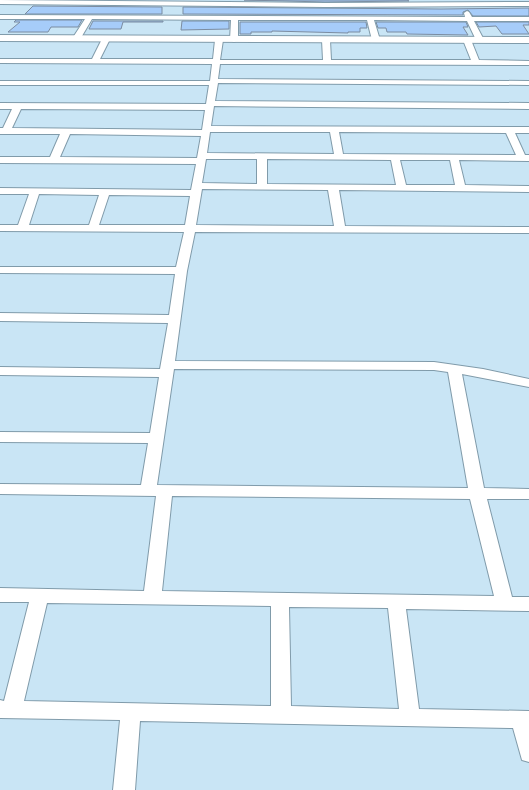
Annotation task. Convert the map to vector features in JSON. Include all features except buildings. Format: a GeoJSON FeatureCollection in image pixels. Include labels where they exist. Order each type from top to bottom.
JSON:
{"type":"FeatureCollection","features":[{"type":"Feature","properties":{"kind":"street"},"geometry":{"type":"LineString","coordinates":[[0,2],[100,2],[156,4],[240,2],[325,5],[364,2],[529,4]]}},
{"type":"Feature","properties":{"kind":"street"},"geometry":{"type":"LineString","coordinates":[[462,2],[469,20],[480,40]]}},
{"type":"Feature","properties":{"kind":"street"},"geometry":{"type":"LineString","coordinates":[[19,17],[30,3]]}},
{"type":"Feature","properties":{"kind":"street"},"geometry":{"type":"LineString","coordinates":[[151,18],[156,4]]}},
{"type":"Feature","properties":{"kind":"street"},"geometry":{"type":"LineString","coordinates":[[190,18],[194,4]]}},
{"type":"Feature","properties":{"kind":"street"},"geometry":{"type":"LineString","coordinates":[[282,19],[283,4]]}},
{"type":"Feature","properties":{"kind":"street"},"geometry":{"type":"LineString","coordinates":[[325,5],[328,19]]}},
{"type":"Feature","properties":{"kind":"street"},"geometry":{"type":"LineString","coordinates":[[0,17],[469,20],[529,19]]}},
{"type":"Feature","properties":{"kind":"street"},"geometry":{"type":"LineString","coordinates":[[76,39],[89,18]]}},
{"type":"Feature","properties":{"kind":"street"},"geometry":{"type":"LineString","coordinates":[[234,40],[235,18]]}},
{"type":"Feature","properties":{"kind":"street"},"geometry":{"type":"LineString","coordinates":[[370,19],[376,40]]}},
{"type":"Feature","properties":{"kind":"street"},"geometry":{"type":"LineString","coordinates":[[0,38],[529,40]]}},
{"type":"Feature","properties":{"kind":"street"},"geometry":{"type":"LineString","coordinates":[[95,61],[106,39]]}},
{"type":"Feature","properties":{"kind":"street"},"geometry":{"type":"LineString","coordinates":[[148,490],[175,319],[181,271],[190,229],[209,105],[214,82],[219,40]]}},
{"type":"Feature","properties":{"kind":"street"},"geometry":{"type":"LineString","coordinates":[[326,40],[327,62]]}},
{"type":"Feature","properties":{"kind":"street"},"geometry":{"type":"LineString","coordinates":[[467,40],[476,63]]}},
{"type":"Feature","properties":{"kind":"street"},"geometry":{"type":"LineString","coordinates":[[0,61],[327,62],[377,72],[427,73],[476,63],[529,63]]}},
{"type":"Feature","properties":{"kind":"street"},"geometry":{"type":"LineString","coordinates":[[33,83],[46,62]]}},
{"type":"Feature","properties":{"kind":"street"},"geometry":{"type":"LineString","coordinates":[[0,106],[209,105],[329,93],[377,72],[427,73],[490,89],[529,83]]}},
{"type":"Feature","properties":{"kind":"street"},"geometry":{"type":"LineString","coordinates":[[0,83],[214,82],[329,93],[384,108],[529,106]]}},
{"type":"Feature","properties":{"kind":"street"},"geometry":{"type":"LineString","coordinates":[[41,106],[53,83]]}},
{"type":"Feature","properties":{"kind":"street"},"geometry":{"type":"LineString","coordinates":[[490,89],[497,106]]}},
{"type":"Feature","properties":{"kind":"street"},"geometry":{"type":"LineString","coordinates":[[3,131],[18,106]]}},
{"type":"Feature","properties":{"kind":"street"},"geometry":{"type":"LineString","coordinates":[[3,131],[206,131],[334,129],[389,126],[529,130]]}},
{"type":"Feature","properties":{"kind":"street"},"geometry":{"type":"LineString","coordinates":[[334,129],[339,156]]}},
{"type":"Feature","properties":{"kind":"street"},"geometry":{"type":"LineString","coordinates":[[509,130],[526,158]]}},
{"type":"Feature","properties":{"kind":"street"},"geometry":{"type":"LineString","coordinates":[[54,160],[66,132]]}},
{"type":"Feature","properties":{"kind":"street"},"geometry":{"type":"LineString","coordinates":[[0,160],[262,156],[526,158]]}},
{"type":"Feature","properties":{"kind":"street"},"geometry":{"type":"LineString","coordinates":[[262,156],[262,186]]}},
{"type":"Feature","properties":{"kind":"street"},"geometry":{"type":"LineString","coordinates":[[395,157],[402,188]]}},
{"type":"Feature","properties":{"kind":"street"},"geometry":{"type":"LineString","coordinates":[[454,158],[461,189]]}},
{"type":"Feature","properties":{"kind":"street"},"geometry":{"type":"LineString","coordinates":[[0,191],[105,192],[262,186],[529,189]]}},
{"type":"Feature","properties":{"kind":"street"},"geometry":{"type":"LineString","coordinates":[[333,187],[340,229]]}},
{"type":"Feature","properties":{"kind":"street"},"geometry":{"type":"LineString","coordinates":[[22,228],[35,192]]}},
{"type":"Feature","properties":{"kind":"street"},"geometry":{"type":"LineString","coordinates":[[93,228],[105,192]]}},
{"type":"Feature","properties":{"kind":"street"},"geometry":{"type":"LineString","coordinates":[[0,228],[529,230]]}},
{"type":"Feature","properties":{"kind":"street"},"geometry":{"type":"LineString","coordinates":[[1,272],[181,271]]}},
{"type":"Feature","properties":{"kind":"street"},"geometry":{"type":"LineString","coordinates":[[0,317],[175,319]]}},
{"type":"Feature","properties":{"kind":"street"},"geometry":{"type":"LineString","coordinates":[[0,371],[434,366],[454,368],[529,383]]}},
{"type":"Feature","properties":{"kind":"street"},"geometry":{"type":"LineString","coordinates":[[454,368],[477,493],[505,604]]}},
{"type":"Feature","properties":{"kind":"street"},"geometry":{"type":"LineString","coordinates":[[0,437],[156,438]]}},
{"type":"Feature","properties":{"kind":"street"},"geometry":{"type":"LineString","coordinates":[[0,489],[529,494]]}},
{"type":"Feature","properties":{"kind":"street"},"geometry":{"type":"LineString","coordinates":[[152,598],[165,490]]}},
{"type":"Feature","properties":{"kind":"street"},"geometry":{"type":"LineString","coordinates":[[0,596],[529,604]]}},
{"type":"Feature","properties":{"kind":"street"},"geometry":{"type":"LineString","coordinates":[[40,596],[6,709],[525,720],[529,753]]}},
{"type":"Feature","properties":{"kind":"street"},"geometry":{"type":"LineString","coordinates":[[280,600],[281,715]]}},
{"type":"Feature","properties":{"kind":"street"},"geometry":{"type":"LineString","coordinates":[[396,602],[410,718]]}},
{"type":"Feature","properties":{"kind":"street"},"geometry":{"type":"LineString","coordinates":[[124,790],[131,712]]}}]}
